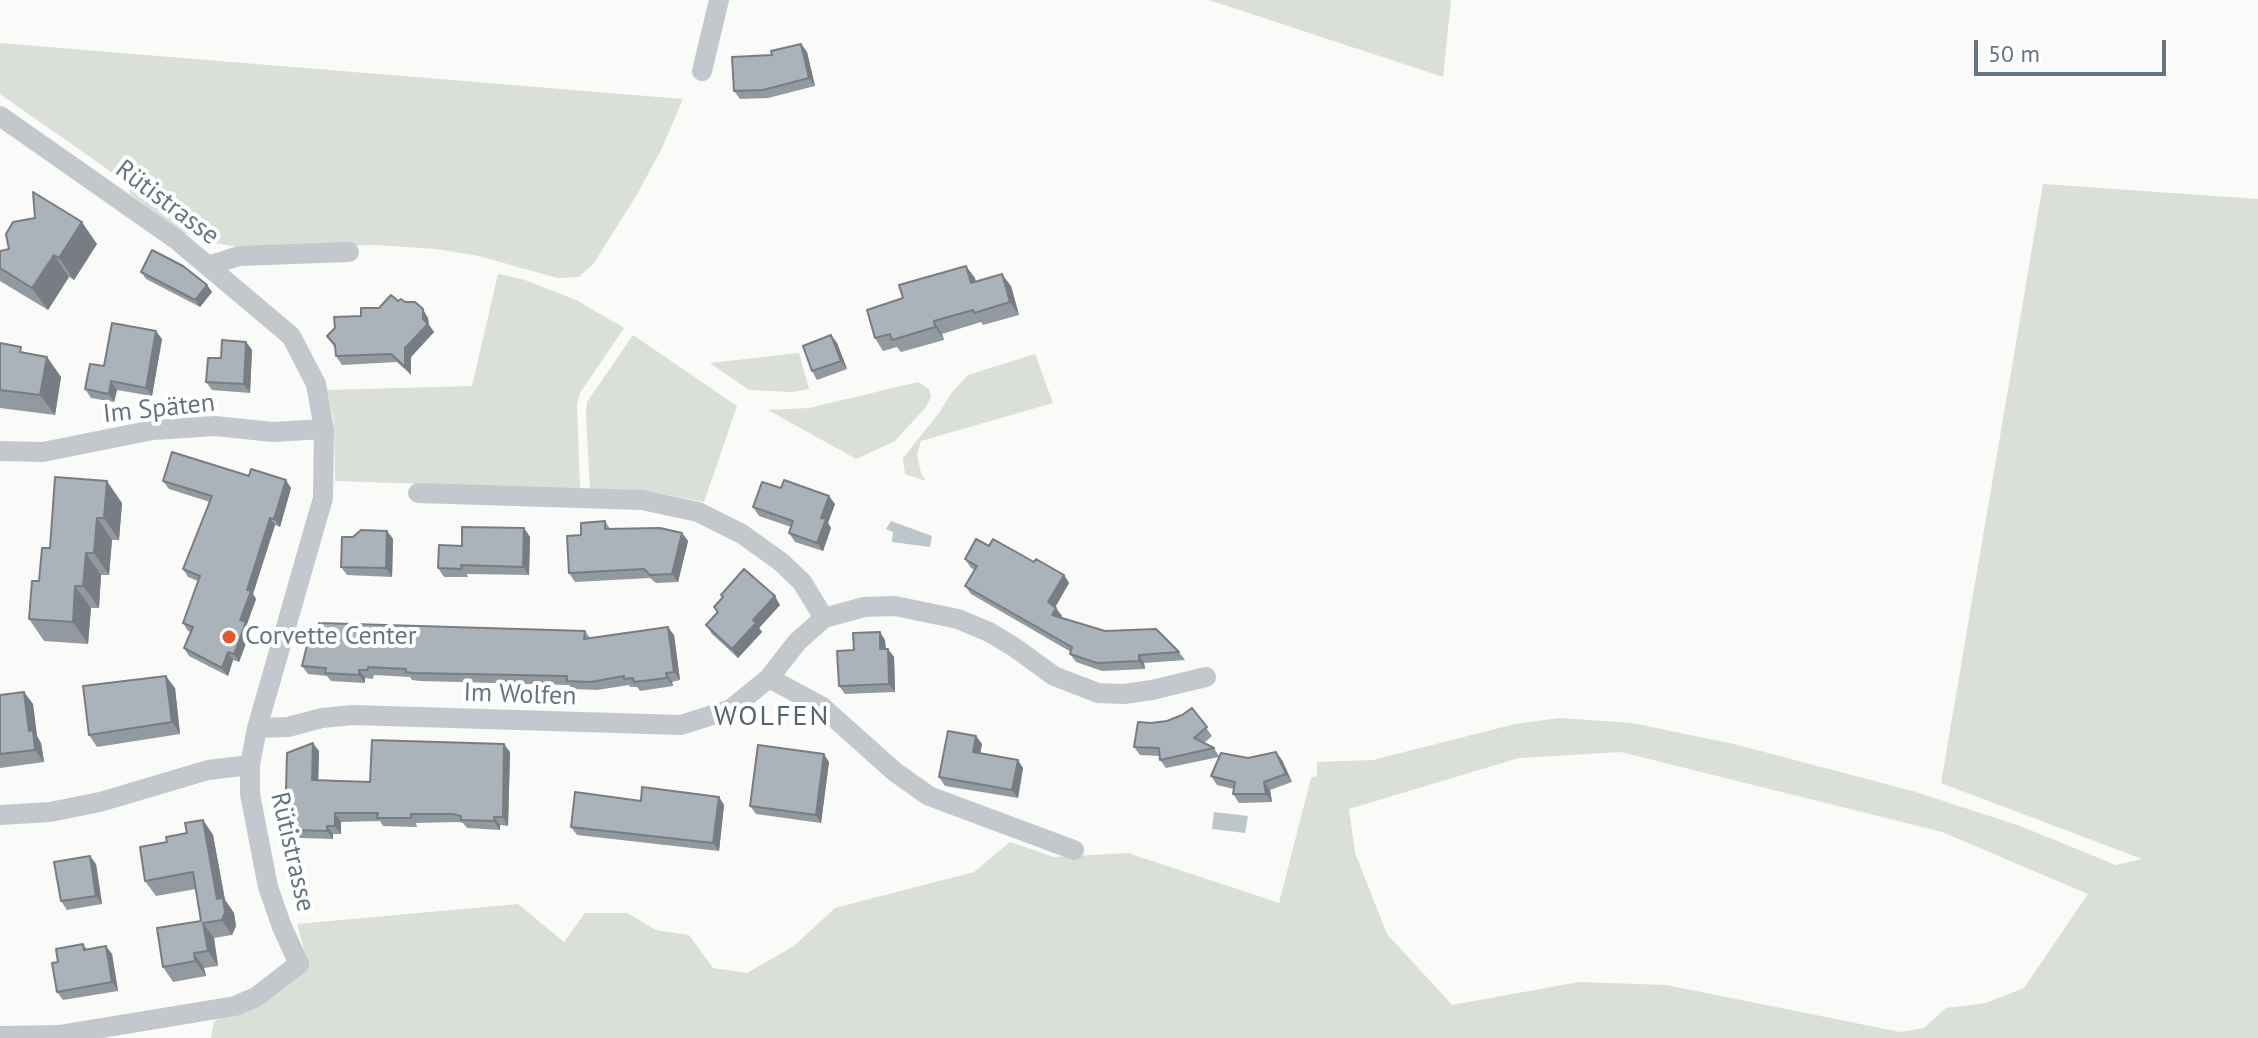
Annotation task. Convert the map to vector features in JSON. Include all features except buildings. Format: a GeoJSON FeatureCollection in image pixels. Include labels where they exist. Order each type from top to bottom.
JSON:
{"type":"FeatureCollection","features":[{"type":"Feature","properties":{"kind":"street"},"geometry":{"type":"LineString","coordinates":[[702,71],[719,0]]}},
{"type":"Feature","properties":{"kind":"street","name":"Rütistrasse"},"geometry":{"type":"LineString","coordinates":[[0,116],[177,240],[291,336],[316,384],[324,429],[323,498],[257,728],[250,765],[250,794],[268,887],[299,964],[256,997],[235,1006],[59,1035],[0,1036]]}},
{"type":"Feature","properties":{"kind":"street"},"geometry":{"type":"LineString","coordinates":[[208,266],[239,256],[349,252]]}},
{"type":"Feature","properties":{"kind":"street","name":"Im Späten"},"geometry":{"type":"LineString","coordinates":[[0,451],[43,452],[153,430],[215,426],[273,432],[324,429]]}},
{"type":"Feature","properties":{"kind":"street"},"geometry":{"type":"LineString","coordinates":[[418,493],[642,500],[698,512],[742,534],[781,562],[802,582],[824,618]]}},
{"type":"Feature","properties":{"kind":"street","name":"Im Wolfen"},"geometry":{"type":"LineString","coordinates":[[257,728],[288,727],[322,718],[353,715],[681,725],[731,709],[769,678],[797,642],[824,618],[864,607],[895,606],[958,619],[989,632],[1054,676],[1098,693],[1124,694],[1152,690],[1206,677]]}},
{"type":"Feature","properties":{"kind":"street"},"geometry":{"type":"LineString","coordinates":[[769,678],[821,706],[895,772],[929,796],[1074,850]]}},
{"type":"Feature","properties":{"kind":"street"},"geometry":{"type":"LineString","coordinates":[[0,815],[100,802],[208,770],[250,765]]}},
{"type":"Feature","properties":{"kind":"shaded area"},"geometry":{"type":"Polygon","coordinates":[[[1209,0],[1451,0],[1443,77],[1209,0]]]}},
{"type":"Feature","properties":{"kind":"shaded area"},"geometry":{"type":"Polygon","coordinates":[[[0,43],[683,99],[661,150],[594,263],[579,277],[557,278],[479,256],[436,249],[376,245],[246,248],[214,243],[182,232],[130,194],[130,185],[0,94],[0,43]]]}},
{"type":"Feature","properties":{"kind":"shaded area"},"geometry":{"type":"Polygon","coordinates":[[[2043,184],[2258,199],[2258,1038],[211,1038],[214,1022],[306,957],[297,924],[518,904],[564,942],[585,913],[627,913],[656,930],[689,935],[713,968],[747,973],[794,946],[835,908],[974,872],[1010,842],[1054,857],[1128,853],[1279,903],[1311,778],[1317,776],[1317,762],[1373,760],[1515,724],[1560,718],[1632,723],[1734,744],[1916,792],[2020,826],[2116,865],[2142,859],[1941,783],[2043,184]],[[1621,752],[1519,758],[1349,809],[1355,853],[1387,934],[1452,1005],[1579,982],[1666,985],[1900,1032],[1924,1028],[1946,1008],[1986,1003],[2024,988],[2088,894],[1942,832],[1621,752]]]}},
{"type":"Feature","properties":{"kind":"shaded area"},"geometry":{"type":"Polygon","coordinates":[[[498,274],[525,280],[576,300],[624,328],[580,393],[577,404],[580,489],[335,481],[334,422],[327,390],[472,386],[498,274]]]}},
{"type":"Feature","properties":{"kind":"shaded area"},"geometry":{"type":"Polygon","coordinates":[[[633,335],[737,406],[704,502],[657,493],[590,490],[587,402],[633,335]]]}},
{"type":"Feature","properties":{"kind":"shaded area"},"geometry":{"type":"Polygon","coordinates":[[[799,353],[809,389],[792,392],[749,390],[710,363],[799,353]]]}},
{"type":"Feature","properties":{"kind":"shaded area"},"geometry":{"type":"Polygon","coordinates":[[[1035,354],[1053,403],[921,441],[917,454],[926,481],[905,474],[903,458],[968,375],[1035,354]]]}},
{"type":"Feature","properties":{"kind":"shaded area"},"geometry":{"type":"Polygon","coordinates":[[[918,382],[929,389],[931,397],[926,407],[895,441],[856,459],[768,410],[809,408],[918,382]]]}},
{"type":"Feature","properties":{"kind":"shaded area"},"geometry":{"type":"Polygon","coordinates":[[[891,521],[932,536],[930,547],[892,542],[893,532],[886,529],[891,521]]]}},
{"type":"Feature","properties":{"kind":"shaded area"},"geometry":{"type":"Polygon","coordinates":[[[1214,812],[1248,816],[1245,833],[1212,829],[1214,812]]]}},
{"type":"Feature","properties":{"kind":"place","name":"Corvette Center"},"geometry":{"type":"Point","coordinates":[229,637]}},
{"type":"Feature","properties":{"kind":"district","name":"WOLFEN"},"geometry":{"type":"Point","coordinates":[772,717]}}]}
